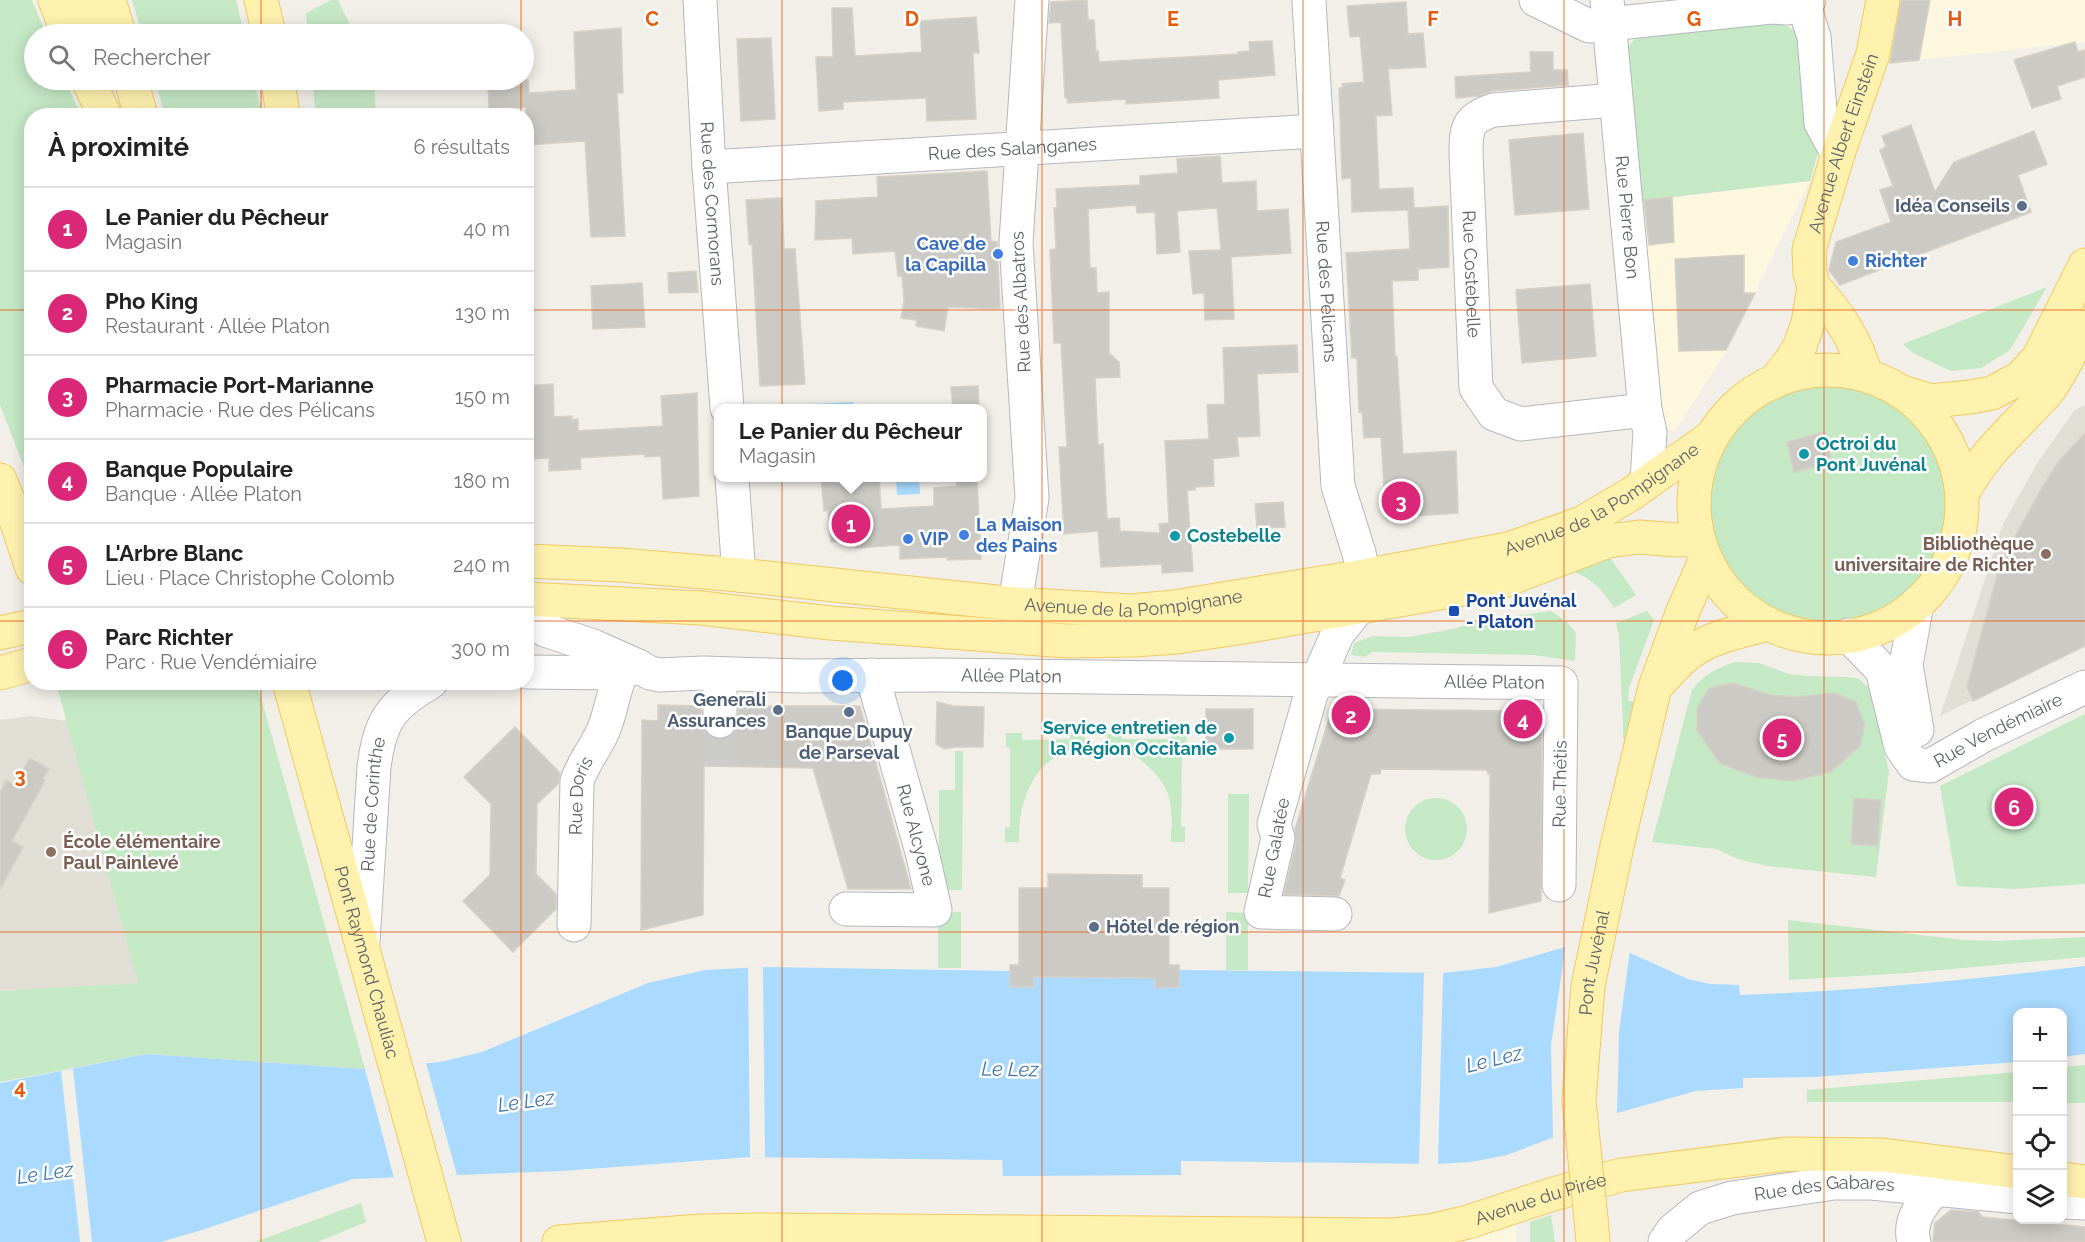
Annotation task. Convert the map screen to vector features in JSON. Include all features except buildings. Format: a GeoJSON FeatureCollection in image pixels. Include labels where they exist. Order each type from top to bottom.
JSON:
{"type":"FeatureCollection","features":[{"type":"Feature","properties":{"kind":"main road"},"geometry":{"type":"LineString","coordinates":[[55,0],[64,24]]}},
{"type":"Feature","properties":{"kind":"main road"},"geometry":{"type":"LineString","coordinates":[[261,0],[267,24]]}},
{"type":"Feature","properties":{"kind":"main road","name":"Avenue Albert Einstein"},"geometry":{"type":"LineString","coordinates":[[1774,382],[1800,346],[1809,315],[1814,287],[1810,273],[1809,250],[1838,154],[1873,54],[1883,0]]}},
{"type":"Feature","properties":{"kind":"main road"},"geometry":{"type":"LineString","coordinates":[[99,24],[106,8]]}},
{"type":"Feature","properties":{"kind":"main road"},"geometry":{"type":"LineString","coordinates":[[93,90],[101,108]]}},
{"type":"Feature","properties":{"kind":"main road"},"geometry":{"type":"LineString","coordinates":[[110,90],[115,108]]}},
{"type":"Feature","properties":{"kind":"main road"},"geometry":{"type":"LineString","coordinates":[[134,90],[139,108]]}},
{"type":"Feature","properties":{"kind":"main road"},"geometry":{"type":"LineString","coordinates":[[279,90],[282,108]]}},
{"type":"Feature","properties":{"kind":"main road"},"geometry":{"type":"LineString","coordinates":[[1902,392],[1931,400],[1970,397],[1992,393],[2020,378],[2039,357],[2085,265]]}},
{"type":"Feature","properties":{"kind":"main road"},"geometry":{"type":"LineString","coordinates":[[1814,287],[1832,307],[1853,339],[1865,372]]}},
{"type":"Feature","properties":{"kind":"main road"},"geometry":{"type":"LineString","coordinates":[[1964,491],[1996,444],[2048,390],[2085,324]]}},
{"type":"Feature","properties":{"kind":"main road"},"geometry":{"type":"LineString","coordinates":[[1840,369],[1865,372],[1902,392],[1933,419],[1952,451],[1964,491],[1963,513],[1955,547],[1940,579],[1917,603],[1877,628],[1848,635],[1829,637],[1798,635],[1766,624],[1741,608],[1724,590],[1701,550],[1692,507],[1695,472],[1710,438],[1729,414],[1752,394],[1774,382],[1811,371],[1840,369]]}},
{"type":"Feature","properties":{"kind":"main road","name":"Avenue de la Pompignane"},"geometry":{"type":"LineString","coordinates":[[534,599],[701,608],[831,623],[1067,641],[1177,637],[1244,627],[1508,549],[1582,523],[1631,494],[1710,438]]}},
{"type":"Feature","properties":{"kind":"main road"},"geometry":{"type":"LineString","coordinates":[[0,480],[24,544]]}},
{"type":"Feature","properties":{"kind":"main road","name":"Avenue de la Pompignane"},"geometry":{"type":"LineString","coordinates":[[534,561],[621,565],[1015,604],[1131,611],[1506,580],[1608,541],[1639,537],[1676,540],[1701,550]]}},
{"type":"Feature","properties":{"kind":"main road","name":"Pont Juvénal"},"geometry":{"type":"LineString","coordinates":[[1592,1230],[1580,1100],[1588,986],[1617,846],[1655,687],[1683,610],[1701,550]]}},
{"type":"Feature","properties":{"kind":"main road"},"geometry":{"type":"LineString","coordinates":[[1655,687],[1684,657],[1713,639],[1766,624]]}},
{"type":"Feature","properties":{"kind":"main road"},"geometry":{"type":"LineString","coordinates":[[0,633],[24,628]]}},
{"type":"Feature","properties":{"kind":"main road","name":"Pont Raymond Chauliac"},"geometry":{"type":"LineString","coordinates":[[291,690],[444,1242]]}},
{"type":"Feature","properties":{"kind":"main road","name":"Avenue du Pirée"},"geometry":{"type":"LineString","coordinates":[[559,1242],[700,1231],[755,1230],[1375,1236],[1429,1231],[1468,1222],[1621,1175],[1786,1154],[1883,1155],[2013,1171]]}},
{"type":"Feature","properties":{"kind":"main road"},"geometry":{"type":"LineString","coordinates":[[2067,1180],[2085,1182]]}},
{"type":"Feature","properties":{"kind":"street","name":"Rue des Cormorans"},"geometry":{"type":"LineString","coordinates":[[700,0],[709,167],[727,404]]}},
{"type":"Feature","properties":{"kind":"street","name":"Rue des Albatros"},"geometry":{"type":"LineString","coordinates":[[1015,604],[1032,498],[1016,242],[1032,0]]}},
{"type":"Feature","properties":{"kind":"street"},"geometry":{"type":"LineString","coordinates":[[1536,0],[1589,26],[1608,12],[1787,8],[1806,2],[1814,37],[1821,123],[1838,154]]}},
{"type":"Feature","properties":{"kind":"street","name":"Rue des Pélicans"},"geometry":{"type":"LineString","coordinates":[[1309,2],[1338,486],[1359,553],[1362,591]]}},
{"type":"Feature","properties":{"kind":"street","name":"Rue Pierre Bon"},"geometry":{"type":"LineString","coordinates":[[1608,12],[1647,421],[1647,481]]}},
{"type":"Feature","properties":{"kind":"street","name":"Rue Costebelle"},"geometry":{"type":"LineString","coordinates":[[1615,100],[1494,110],[1482,114],[1471,122],[1466,137],[1466,153],[1476,388],[1494,414],[1521,424],[1647,421]]}},
{"type":"Feature","properties":{"kind":"street","name":"Rue des Salanganes"},"geometry":{"type":"LineString","coordinates":[[709,167],[1316,131]]}},
{"type":"Feature","properties":{"kind":"street"},"geometry":{"type":"LineString","coordinates":[[1647,421],[1654,440],[1668,444],[1710,438]]}},
{"type":"Feature","properties":{"kind":"street"},"geometry":{"type":"LineString","coordinates":[[732,482],[739,575]]}},
{"type":"Feature","properties":{"kind":"street"},"geometry":{"type":"LineString","coordinates":[[1319,679],[1338,633],[1362,591]]}},
{"type":"Feature","properties":{"kind":"street","name":"Rue Vendémiaire"},"geometry":{"type":"LineString","coordinates":[[1917,603],[1906,665],[1920,740],[1928,744],[1976,717],[2085,665]]}},
{"type":"Feature","properties":{"kind":"street"},"geometry":{"type":"LineString","coordinates":[[534,624],[593,646],[629,670]]}},
{"type":"Feature","properties":{"kind":"street","name":"Rue Vendémiaire"},"geometry":{"type":"LineString","coordinates":[[1848,635],[1882,670],[1901,747],[1913,764],[1930,766],[1984,735],[2085,687]]}},
{"type":"Feature","properties":{"kind":"street"},"geometry":{"type":"LineString","coordinates":[[534,672],[629,670],[660,675],[711,673],[720,721]]}},
{"type":"Feature","properties":{"kind":"street","name":"Rue Doris"},"geometry":{"type":"LineString","coordinates":[[574,925],[577,782],[581,770],[602,734],[629,670]]}},
{"type":"Feature","properties":{"kind":"street","name":"Allée Platon"},"geometry":{"type":"LineString","coordinates":[[711,673],[800,676],[1561,683]]}},
{"type":"Feature","properties":{"kind":"street","name":"Rue Alcyone"},"geometry":{"type":"LineString","coordinates":[[846,909],[935,910],[922,852],[872,675]]}},
{"type":"Feature","properties":{"kind":"street","name":"Rue Galatée"},"geometry":{"type":"LineString","coordinates":[[1319,679],[1311,694],[1274,824],[1278,838],[1256,912],[1335,914]]}},
{"type":"Feature","properties":{"kind":"street","name":"Rue Thétis"},"geometry":{"type":"LineString","coordinates":[[1559,885],[1561,683]]}},
{"type":"Feature","properties":{"kind":"street","name":"Rue de Corinthe"},"geometry":{"type":"LineString","coordinates":[[363,949],[377,740],[387,717],[407,696],[417,690]]}},
{"type":"Feature","properties":{"kind":"street","name":"Rue des Gabares"},"geometry":{"type":"LineString","coordinates":[[1665,1242],[1673,1230],[1700,1208],[1732,1198],[1834,1183],[1871,1183],[2013,1196]]}},
{"type":"Feature","properties":{"kind":"street"},"geometry":{"type":"LineString","coordinates":[[1914,1242],[1912,1225],[1916,1215],[1924,1201],[1936,1188]]}},
{"type":"Feature","properties":{"kind":"street"},"geometry":{"type":"LineString","coordinates":[[2067,1202],[2085,1203]]}},
{"type":"Feature","properties":{"kind":"shaded area"},"geometry":{"type":"Polygon","coordinates":[[[1899,0],[2085,0],[2085,42],[1889,63],[1899,0]]]}},
{"type":"Feature","properties":{"kind":"shaded area"},"geometry":{"type":"Polygon","coordinates":[[[1810,181],[1725,353],[1675,431],[1658,428],[1637,202],[1810,181]]]}},
{"type":"Feature","properties":{"kind":"shaded area","name":"Bibliothèque universitaire de Richter"},"geometry":{"type":"Polygon","coordinates":[[[2085,405],[2085,645],[1940,716],[2003,524],[2036,465],[2074,411],[2085,405]]]}},
{"type":"Feature","properties":{"kind":"shaded area","name":"École élémentaire Paul Painlevé"},"geometry":{"type":"Polygon","coordinates":[[[31,716],[67,721],[138,983],[0,991],[0,720],[31,716]]]}},
{"type":"Feature","properties":{"kind":"shaded area"},"geometry":{"type":"Polygon","coordinates":[[[1516,1225],[1516,1242],[1459,1242],[1516,1225]]]}},
{"type":"Feature","properties":{"kind":"green space"},"geometry":{"type":"Polygon","coordinates":[[[0,0],[32,0],[42,24],[24,24],[24,90],[70,90],[78,108],[24,108],[24,467],[0,405],[0,0]]]}},
{"type":"Feature","properties":{"kind":"green space"},"geometry":{"type":"Polygon","coordinates":[[[132,0],[236,0],[242,24],[139,24],[132,0]]]}},
{"type":"Feature","properties":{"kind":"green space"},"geometry":{"type":"Polygon","coordinates":[[[331,0],[338,0],[350,24],[307,24],[306,13],[331,0]]]}},
{"type":"Feature","properties":{"kind":"green space"},"geometry":{"type":"Polygon","coordinates":[[[1768,21],[1785,25],[1803,36],[1820,146],[1810,181],[1638,201],[1623,59],[1629,46],[1638,35],[1768,21]]]}},
{"type":"Feature","properties":{"kind":"green space"},"geometry":{"type":"Polygon","coordinates":[[[158,90],[256,90],[260,108],[163,108],[158,90]]]}},
{"type":"Feature","properties":{"kind":"green space"},"geometry":{"type":"Polygon","coordinates":[[[313,90],[375,90],[376,108],[315,108],[313,90]]]}},
{"type":"Feature","properties":{"kind":"green space"},"geometry":{"type":"Polygon","coordinates":[[[2047,287],[2010,350],[1981,368],[1951,371],[1913,353],[1903,344],[2047,287]]]}},
{"type":"Feature","properties":{"kind":"green space"},"geometry":{"type":"Polygon","coordinates":[[[1815,384],[1839,384],[1862,389],[1884,398],[1913,419],[1928,438],[1939,459],[1946,481],[1948,505],[1946,529],[1939,551],[1928,572],[1913,591],[1884,612],[1862,621],[1839,626],[1815,626],[1792,621],[1770,612],[1750,599],[1733,582],[1720,562],[1711,540],[1706,517],[1706,493],[1711,470],[1720,448],[1733,428],[1750,411],[1770,398],[1792,389],[1815,384]]]}},
{"type":"Feature","properties":{"kind":"green space"},"geometry":{"type":"Polygon","coordinates":[[[1605,550],[1636,595],[1614,608],[1603,592],[1591,581],[1559,566],[1605,550]]]}},
{"type":"Feature","properties":{"kind":"green space"},"geometry":{"type":"Polygon","coordinates":[[[1551,611],[1567,622],[1576,633],[1575,661],[1534,655],[1372,652],[1365,657],[1351,655],[1354,643],[1373,636],[1409,637],[1457,628],[1482,620],[1551,611]]]}},
{"type":"Feature","properties":{"kind":"green space"},"geometry":{"type":"Polygon","coordinates":[[[1647,611],[1654,620],[1629,688],[1628,700],[1635,703],[1625,772],[1619,636],[1616,623],[1647,611]]]}},
{"type":"Feature","properties":{"kind":"green space"},"geometry":{"type":"Polygon","coordinates":[[[1735,662],[1759,663],[1789,674],[1859,679],[1869,688],[1877,705],[1889,771],[1876,877],[1767,866],[1738,859],[1716,849],[1652,842],[1692,690],[1711,672],[1735,662]]]}},
{"type":"Feature","properties":{"kind":"green space"},"geometry":{"type":"Polygon","coordinates":[[[58,690],[259,690],[365,1069],[146,1054],[0,1082],[0,991],[138,983],[58,690]]]}},
{"type":"Feature","properties":{"kind":"green space"},"geometry":{"type":"Polygon","coordinates":[[[2085,714],[2085,884],[2015,889],[1957,886],[1940,786],[2085,714]]]}},
{"type":"Feature","properties":{"kind":"green space"},"geometry":{"type":"Polygon","coordinates":[[[1006,733],[1022,733],[1022,740],[1070,739],[1070,733],[1085,733],[1085,748],[1068,751],[1054,758],[1033,780],[1022,810],[1019,842],[1005,842],[1005,828],[1010,827],[1010,748],[1006,747],[1006,733]]]}},
{"type":"Feature","properties":{"kind":"green space"},"geometry":{"type":"Polygon","coordinates":[[[1121,733],[1122,739],[1171,739],[1172,735],[1187,734],[1186,749],[1182,750],[1181,827],[1185,827],[1185,842],[1171,842],[1172,819],[1169,798],[1155,773],[1128,752],[1120,748],[1107,748],[1107,734],[1121,733]]]}},
{"type":"Feature","properties":{"kind":"green space"},"geometry":{"type":"Polygon","coordinates":[[[955,751],[963,751],[962,890],[939,890],[939,790],[955,790],[955,751]]]}},
{"type":"Feature","properties":{"kind":"green space"},"geometry":{"type":"Polygon","coordinates":[[[1228,794],[1249,794],[1248,893],[1228,893],[1228,794]]]}},
{"type":"Feature","properties":{"kind":"green space"},"geometry":{"type":"Polygon","coordinates":[[[1436,798],[1458,807],[1467,829],[1458,851],[1436,860],[1414,851],[1405,829],[1414,807],[1436,798]]]}},
{"type":"Feature","properties":{"kind":"green space"},"geometry":{"type":"Polygon","coordinates":[[[938,912],[961,912],[961,968],[938,968],[938,912]]]}},
{"type":"Feature","properties":{"kind":"green space"},"geometry":{"type":"Polygon","coordinates":[[[1226,912],[1248,913],[1248,970],[1226,970],[1226,912]]]}},
{"type":"Feature","properties":{"kind":"green space"},"geometry":{"type":"Polygon","coordinates":[[[1788,920],[1964,940],[1999,941],[2085,937],[2085,957],[1908,973],[1789,980],[1788,920]]]}},
{"type":"Feature","properties":{"kind":"green space"},"geometry":{"type":"Polygon","coordinates":[[[2085,1065],[2085,1103],[2067,1103],[2067,1067],[2085,1065]]]}},
{"type":"Feature","properties":{"kind":"green space"},"geometry":{"type":"Polygon","coordinates":[[[2013,1072],[2013,1102],[1807,1102],[1807,1090],[2013,1072]]]}},
{"type":"Feature","properties":{"kind":"green space"},"geometry":{"type":"Polygon","coordinates":[[[361,1203],[366,1222],[318,1242],[255,1242],[361,1203]]]}},
{"type":"Feature","properties":{"kind":"green space"},"geometry":{"type":"Polygon","coordinates":[[[1551,1215],[1555,1242],[1530,1242],[1530,1222],[1551,1215]]]}},
{"type":"Feature","properties":{"kind":"water"},"geometry":{"type":"Polygon","coordinates":[[[853,402],[853,404],[811,404],[853,402]]]}},
{"type":"Feature","properties":{"kind":"water"},"geometry":{"type":"Polygon","coordinates":[[[896,482],[919,482],[920,494],[897,495],[896,482]]]}},
{"type":"Feature","properties":{"kind":"water","name":"Le Lez"},"geometry":{"type":"Polygon","coordinates":[[[1590,944],[1630,953],[1688,979],[1710,984],[1739,985],[1740,995],[1912,984],[2085,966],[2085,1054],[2067,1056],[2067,1008],[2013,1008],[2013,1062],[1815,1077],[1743,1078],[1743,1088],[1696,1091],[1617,1113],[1507,1155],[1471,1162],[1438,1164],[1181,1161],[1181,1175],[1003,1176],[1002,1160],[750,1157],[562,1171],[353,1179],[161,1242],[0,1242],[0,1083],[146,1054],[365,1069],[440,1062],[482,1052],[648,983],[705,970],[763,967],[1010,971],[1010,987],[1034,987],[1034,977],[1155,978],[1155,988],[1179,988],[1179,970],[1443,973],[1496,967],[1565,947],[1590,944]]]}},
{"type":"Feature","properties":{"kind":"pier"},"geometry":{"type":"Polygon","coordinates":[[[1591,941],[1630,950],[1619,1032],[1617,1116],[1553,1139],[1551,1045],[1566,944],[1591,941]]]}},
{"type":"Feature","properties":{"kind":"pier"},"geometry":{"type":"Polygon","coordinates":[[[748,967],[763,967],[765,1157],[750,1157],[748,967]]]}},
{"type":"Feature","properties":{"kind":"pier"},"geometry":{"type":"Polygon","coordinates":[[[1424,973],[1443,973],[1438,1164],[1419,1164],[1424,973]]]}},
{"type":"Feature","properties":{"kind":"pier"},"geometry":{"type":"Polygon","coordinates":[[[426,1063],[457,1175],[394,1178],[365,1069],[426,1063]]]}},
{"type":"Feature","properties":{"kind":"pier"},"geometry":{"type":"Polygon","coordinates":[[[73,1069],[92,1242],[80,1242],[61,1071],[73,1069]]]}},
{"type":"Feature","properties":{"kind":"tunnel"},"geometry":{"type":"LineString","coordinates":[[720,721],[720,766]]}},
{"type":"Feature","properties":{"kind":"place","name":"Idéa Conseils"},"geometry":{"type":"Point","coordinates":[2022,206]}},
{"type":"Feature","properties":{"kind":"place","name":"Cave de la Capilla"},"geometry":{"type":"Point","coordinates":[998,254]}},
{"type":"Feature","properties":{"kind":"place","name":"Richter"},"geometry":{"type":"Point","coordinates":[1853,261]}},
{"type":"Feature","properties":{"kind":"place","name":"Octroi du Pont Juvénal"},"geometry":{"type":"Point","coordinates":[1804,454]}},
{"type":"Feature","properties":{"kind":"place","name":"Pharmacie Port-Marianne"},"geometry":{"type":"Point","coordinates":[1401,501]}},
{"type":"Feature","properties":{"kind":"place","name":"Le Panier du Pêcheur"},"geometry":{"type":"Point","coordinates":[851,524]}},
{"type":"Feature","properties":{"kind":"place","name":"La Maison des Pains"},"geometry":{"type":"Point","coordinates":[964,535]}},
{"type":"Feature","properties":{"kind":"place","name":"Costebelle"},"geometry":{"type":"Point","coordinates":[1175,536]}},
{"type":"Feature","properties":{"kind":"place","name":"VIP"},"geometry":{"type":"Point","coordinates":[908,539]}},
{"type":"Feature","properties":{"kind":"place","name":"Bibliothèque universitaire de Richter"},"geometry":{"type":"Point","coordinates":[2046,554]}},
{"type":"Feature","properties":{"kind":"place","name":"Pont Juvénal - Platon"},"geometry":{"type":"Point","coordinates":[1454,611]}},
{"type":"Feature","properties":{"kind":"place","name":"Generali Assurances"},"geometry":{"type":"Point","coordinates":[778,710]}},
{"type":"Feature","properties":{"kind":"place","name":"Banque Dupuy de Parseval"},"geometry":{"type":"Point","coordinates":[849,712]}},
{"type":"Feature","properties":{"kind":"place","name":"Pho King"},"geometry":{"type":"Point","coordinates":[1351,715]}},
{"type":"Feature","properties":{"kind":"place","name":"Banque Populaire"},"geometry":{"type":"Point","coordinates":[1523,719]}},
{"type":"Feature","properties":{"kind":"place","name":"Service entretien de la Région Occitanie"},"geometry":{"type":"Point","coordinates":[1229,738]}},
{"type":"Feature","properties":{"kind":"place","name":"L'Arbre Blanc"},"geometry":{"type":"Point","coordinates":[1782,738]}},
{"type":"Feature","properties":{"kind":"place","name":"Parc Richter"},"geometry":{"type":"Point","coordinates":[2014,807]}},
{"type":"Feature","properties":{"kind":"place","name":"École élémentaire Paul Painlevé"},"geometry":{"type":"Point","coordinates":[51,852]}},
{"type":"Feature","properties":{"kind":"place","name":"Hôtel de région"},"geometry":{"type":"Point","coordinates":[1094,927]}}]}
